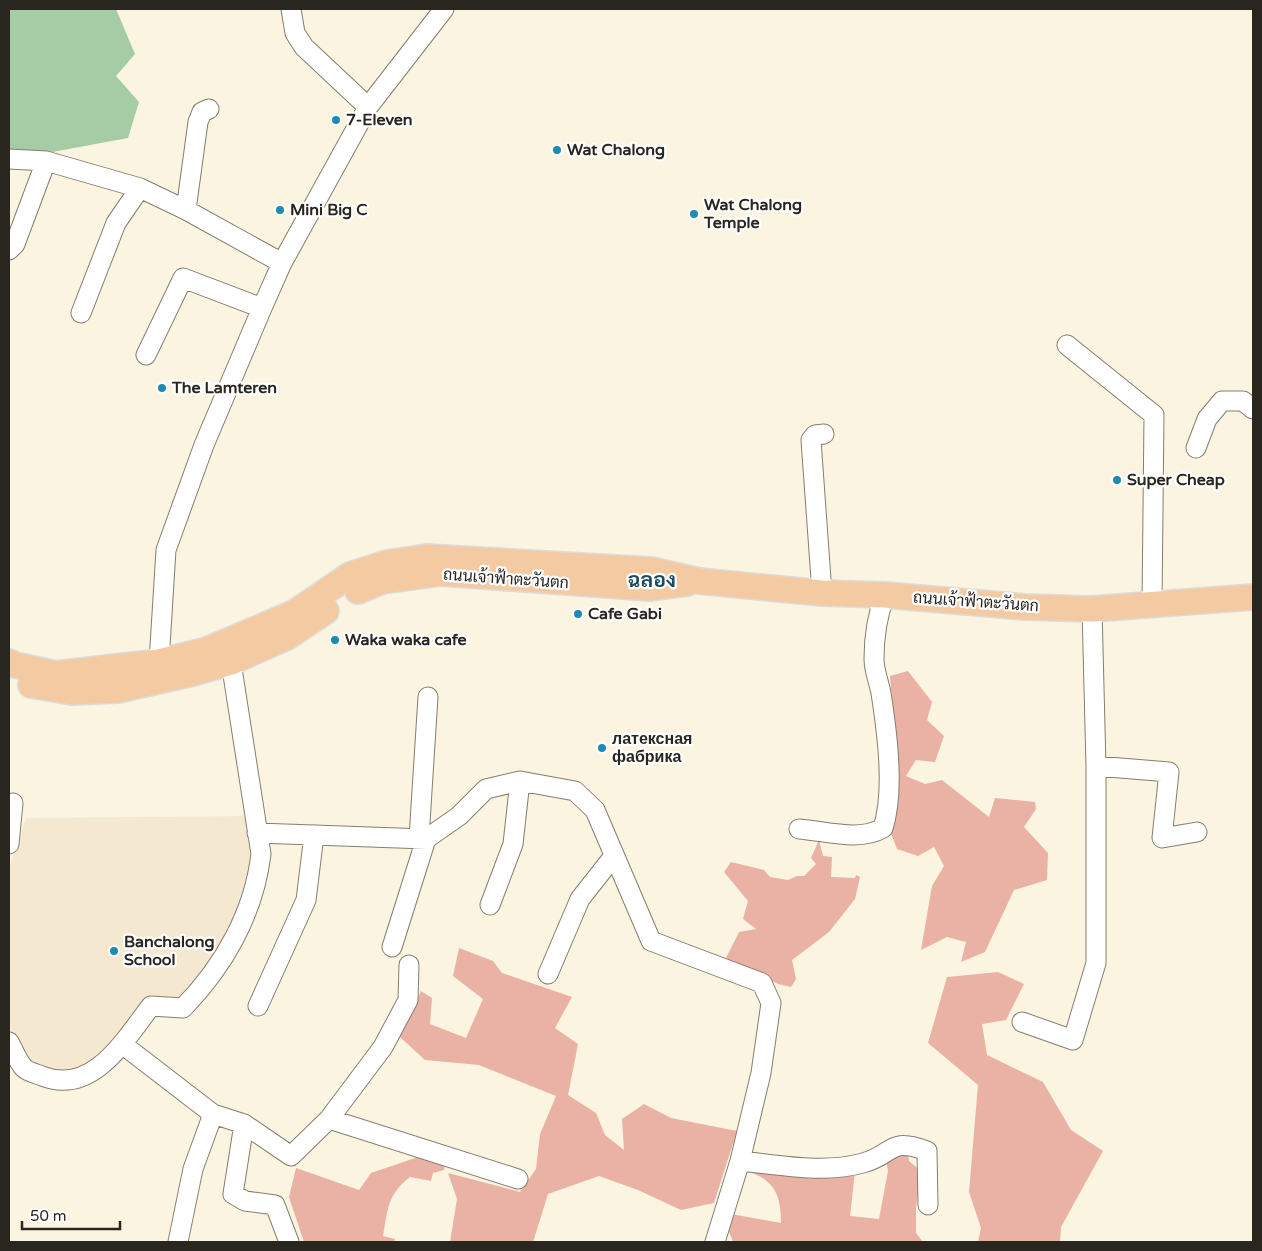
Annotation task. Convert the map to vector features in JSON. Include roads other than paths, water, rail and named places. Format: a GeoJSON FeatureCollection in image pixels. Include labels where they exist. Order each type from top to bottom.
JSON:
{"type":"FeatureCollection","features":[{"type":"Feature","properties":{"kind":"main road","name":"ถนนเจ้าฟ้าตะวันตก"},"geometry":{"type":"LineString","coordinates":[[9,678],[21,684],[72,692],[118,690],[294,613],[350,576],[387,563],[427,557],[521,570],[560,573],[651,570],[699,581],[822,593],[885,595],[1025,607],[1092,609],[1253,597]]}},
{"type":"Feature","properties":{"kind":"main road","name":"ถนนเจ้าฟ้าตะวันตก"},"geometry":{"type":"LineString","coordinates":[[9,662],[56,674],[161,671],[194,673],[231,662],[287,637],[353,593],[382,581],[441,573],[521,570]]}},
{"type":"Feature","properties":{"kind":"street"},"geometry":{"type":"LineString","coordinates":[[291,9],[296,33],[304,47],[368,108]]}},
{"type":"Feature","properties":{"kind":"street"},"geometry":{"type":"LineString","coordinates":[[161,671],[166,550],[204,445],[262,308],[282,263],[368,108],[444,9]]}},
{"type":"Feature","properties":{"kind":"street"},"geometry":{"type":"LineString","coordinates":[[186,210],[198,122],[202,112],[209,109]]}},
{"type":"Feature","properties":{"kind":"street"},"geometry":{"type":"LineString","coordinates":[[9,159],[46,162],[140,188],[186,210],[282,263]]}},
{"type":"Feature","properties":{"kind":"street"},"geometry":{"type":"LineString","coordinates":[[9,250],[16,244],[46,162]]}},
{"type":"Feature","properties":{"kind":"street"},"geometry":{"type":"LineString","coordinates":[[82,313],[116,223],[140,188]]}},
{"type":"Feature","properties":{"kind":"street"},"geometry":{"type":"LineString","coordinates":[[146,355],[183,278],[262,308]]}},
{"type":"Feature","properties":{"kind":"street"},"geometry":{"type":"LineString","coordinates":[[1067,345],[1154,415],[1152,606]]}},
{"type":"Feature","properties":{"kind":"street"},"geometry":{"type":"LineString","coordinates":[[1196,448],[1207,419],[1222,401],[1243,401],[1253,408]]}},
{"type":"Feature","properties":{"kind":"street"},"geometry":{"type":"LineString","coordinates":[[822,593],[811,440],[816,435],[824,434]]}},
{"type":"Feature","properties":{"kind":"street"},"geometry":{"type":"LineString","coordinates":[[799,829],[862,835],[874,833],[883,828],[887,816],[889,781],[881,694],[874,661],[876,619],[885,595]]}},
{"type":"Feature","properties":{"kind":"street"},"geometry":{"type":"LineString","coordinates":[[1022,1022],[1073,1040],[1096,963],[1096,766],[1092,609]]}},
{"type":"Feature","properties":{"kind":"street"},"geometry":{"type":"LineString","coordinates":[[9,1042],[24,1069],[56,1081],[77,1080],[92,1073],[122,1044],[151,1006],[183,1008],[206,984],[229,951],[258,877],[261,854],[231,662]]}},
{"type":"Feature","properties":{"kind":"street"},"geometry":{"type":"LineString","coordinates":[[392,947],[422,838],[428,698]]}},
{"type":"Feature","properties":{"kind":"street"},"geometry":{"type":"LineString","coordinates":[[1096,766],[1169,772],[1162,838],[1197,832]]}},
{"type":"Feature","properties":{"kind":"street"},"geometry":{"type":"LineString","coordinates":[[257,833],[422,838],[458,816],[486,790],[520,781],[574,791],[595,810],[613,857],[632,894],[651,941],[762,982],[771,1003],[761,1073],[740,1160],[715,1242]]}},
{"type":"Feature","properties":{"kind":"street"},"geometry":{"type":"LineString","coordinates":[[490,905],[513,844],[520,781]]}},
{"type":"Feature","properties":{"kind":"street"},"geometry":{"type":"LineString","coordinates":[[9,844],[13,803]]}},
{"type":"Feature","properties":{"kind":"street"},"geometry":{"type":"LineString","coordinates":[[258,1006],[306,900],[314,835]]}},
{"type":"Feature","properties":{"kind":"street"},"geometry":{"type":"LineString","coordinates":[[548,974],[580,899],[613,857]]}},
{"type":"Feature","properties":{"kind":"street"},"geometry":{"type":"LineString","coordinates":[[122,1044],[213,1114],[244,1124],[291,1156],[329,1119],[383,1047],[408,1000],[409,965]]}},
{"type":"Feature","properties":{"kind":"street"},"geometry":{"type":"LineString","coordinates":[[178,1242],[193,1169],[213,1114]]}},
{"type":"Feature","properties":{"kind":"street"},"geometry":{"type":"LineString","coordinates":[[329,1119],[518,1179]]}},
{"type":"Feature","properties":{"kind":"street"},"geometry":{"type":"LineString","coordinates":[[244,1124],[233,1194],[245,1201],[274,1205],[289,1242]]}},
{"type":"Feature","properties":{"kind":"street"},"geometry":{"type":"LineString","coordinates":[[740,1160],[813,1168],[837,1168],[865,1163],[880,1156],[891,1147],[914,1146],[927,1151],[928,1205]]}},
{"type":"Feature","properties":{"kind":"place","name":"7-Eleven"},"geometry":{"type":"Point","coordinates":[336,120]}},
{"type":"Feature","properties":{"kind":"place","name":"Wat Chalong"},"geometry":{"type":"Point","coordinates":[557,150]}},
{"type":"Feature","properties":{"kind":"place","name":"Mini Big C"},"geometry":{"type":"Point","coordinates":[280,210]}},
{"type":"Feature","properties":{"kind":"place","name":"Wat Chalong Temple"},"geometry":{"type":"Point","coordinates":[694,214]}},
{"type":"Feature","properties":{"kind":"place","name":"The Lamteren"},"geometry":{"type":"Point","coordinates":[162,388]}},
{"type":"Feature","properties":{"kind":"place","name":"Super Cheap"},"geometry":{"type":"Point","coordinates":[1117,480]}},
{"type":"Feature","properties":{"kind":"place","name":"Cafe Gabi"},"geometry":{"type":"Point","coordinates":[578,614]}},
{"type":"Feature","properties":{"kind":"place","name":"Waka waka cafe"},"geometry":{"type":"Point","coordinates":[335,640]}},
{"type":"Feature","properties":{"kind":"place","name":"латексная фабрика"},"geometry":{"type":"Point","coordinates":[602,748]}},
{"type":"Feature","properties":{"kind":"place","name":"Banchalong School"},"geometry":{"type":"Point","coordinates":[114,951]}},
{"type":"Feature","properties":{"kind":"district","name":"ฉลอง"},"geometry":{"type":"Point","coordinates":[652,580]}}]}
